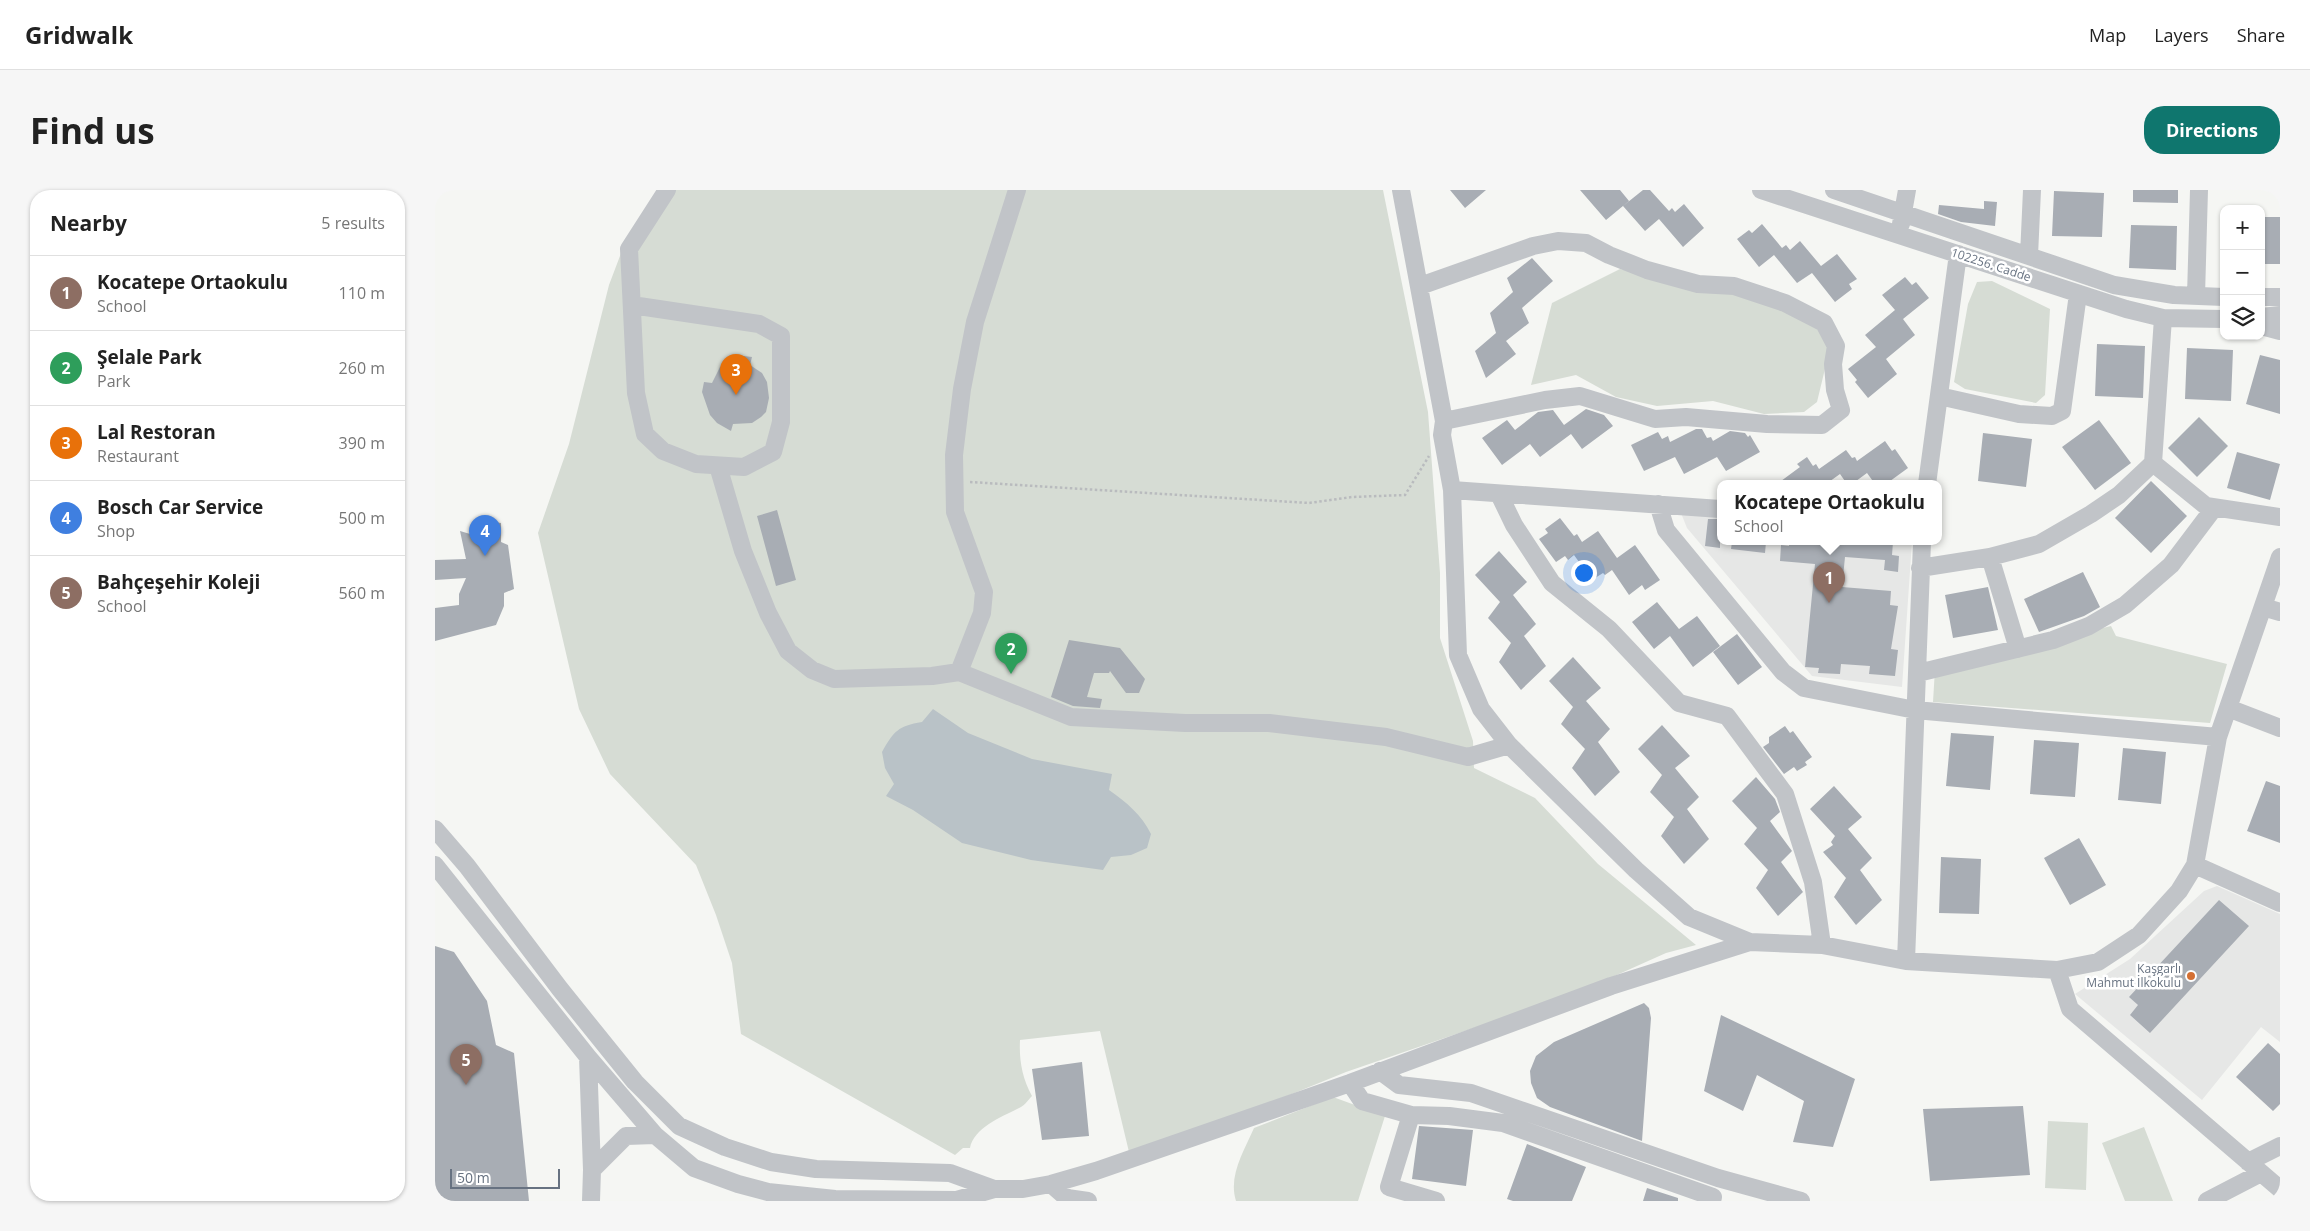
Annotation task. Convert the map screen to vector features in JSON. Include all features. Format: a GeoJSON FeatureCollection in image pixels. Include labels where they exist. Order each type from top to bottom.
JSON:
{"type":"FeatureCollection","features":[{"type":"Feature","properties":{"kind":"street"},"geometry":{"type":"LineString","coordinates":[[632,305],[759,324],[781,336],[781,422],[773,452],[744,467],[696,464],[663,451],[645,434],[636,393],[629,249],[667,190]]}},
{"type":"Feature","properties":{"kind":"street"},"geometry":{"type":"LineString","coordinates":[[959,672],[982,613],[984,592],[955,512],[954,481],[962,389],[975,322],[1017,190]]}},
{"type":"Feature","properties":{"kind":"street"},"geometry":{"type":"LineString","coordinates":[[1401,190],[1420,286],[1452,490],[1459,655],[1481,710],[1509,744],[1636,870],[1689,917],[1750,942],[1822,945],[1905,961],[2057,970],[2098,962],[2139,935],[2179,891],[2195,865],[2218,737],[2280,557]]}},
{"type":"Feature","properties":{"kind":"street","name":"102256. Cadde"},"geometry":{"type":"LineString","coordinates":[[1761,190],[2125,309],[2163,318],[2220,319]]}},
{"type":"Feature","properties":{"kind":"street","name":"102256. Cadde"},"geometry":{"type":"LineString","coordinates":[[1834,190],[1903,212],[2114,286],[2220,297]]}},
{"type":"Feature","properties":{"kind":"street"},"geometry":{"type":"LineString","coordinates":[[1898,236],[1907,190]]}},
{"type":"Feature","properties":{"kind":"street"},"geometry":{"type":"LineString","coordinates":[[2029,256],[2032,190]]}},
{"type":"Feature","properties":{"kind":"street"},"geometry":{"type":"LineString","coordinates":[[2197,296],[2199,190]]}},
{"type":"Feature","properties":{"kind":"street"},"geometry":{"type":"LineString","coordinates":[[1420,286],[1533,246],[1558,241],[1586,243],[1609,255],[1647,270],[1698,284],[1734,286],[1785,303],[1824,323],[1836,346],[1833,364],[1834,382],[1841,410],[1822,426],[1767,424],[1686,417],[1655,419],[1580,396],[1545,400],[1443,428]]}},
{"type":"Feature","properties":{"kind":"street"},"geometry":{"type":"LineString","coordinates":[[1928,480],[1958,254]]}},
{"type":"Feature","properties":{"kind":"street"},"geometry":{"type":"LineString","coordinates":[[1939,396],[2019,414],[2052,416],[2062,410],[2078,294]]}},
{"type":"Feature","properties":{"kind":"street"},"geometry":{"type":"LineString","coordinates":[[2265,297],[2280,297]]}},
{"type":"Feature","properties":{"kind":"street"},"geometry":{"type":"LineString","coordinates":[[2265,317],[2280,315]]}},
{"type":"Feature","properties":{"kind":"street"},"geometry":{"type":"LineString","coordinates":[[1921,568],[1990,557],[2039,544],[2091,514],[2119,495],[2153,463],[2163,318]]}},
{"type":"Feature","properties":{"kind":"street"},"geometry":{"type":"LineString","coordinates":[[2265,327],[2280,331]]}},
{"type":"Feature","properties":{"kind":"street"},"geometry":{"type":"LineString","coordinates":[[2153,463],[2206,506],[2280,517]]}},
{"type":"Feature","properties":{"kind":"street"},"geometry":{"type":"LineString","coordinates":[[719,466],[743,551],[768,614],[788,651],[812,670],[834,680],[932,676],[959,672],[1071,717],[1185,723],[1269,723],[1386,737],[1468,757],[1509,744]]}},
{"type":"Feature","properties":{"kind":"street"},"geometry":{"type":"LineString","coordinates":[[1452,490],[1717,509]]}},
{"type":"Feature","properties":{"kind":"street"},"geometry":{"type":"LineString","coordinates":[[1499,494],[1514,526],[1552,584],[1609,629],[1679,703],[1727,716],[1785,794],[1813,882],[1822,945]]}},
{"type":"Feature","properties":{"kind":"street"},"geometry":{"type":"LineString","coordinates":[[1658,504],[1666,530],[1783,672],[1803,688],[1915,710],[2218,737]]}},
{"type":"Feature","properties":{"kind":"street"},"geometry":{"type":"LineString","coordinates":[[1918,673],[2053,640],[2089,626],[2125,605],[2171,564],[2214,508]]}},
{"type":"Feature","properties":{"kind":"street"},"geometry":{"type":"LineString","coordinates":[[1905,961],[1918,673],[1921,545]]}},
{"type":"Feature","properties":{"kind":"street"},"geometry":{"type":"LineString","coordinates":[[1990,557],[2018,649]]}},
{"type":"Feature","properties":{"kind":"street"},"geometry":{"type":"LineString","coordinates":[[2263,607],[2280,612]]}},
{"type":"Feature","properties":{"kind":"street"},"geometry":{"type":"LineString","coordinates":[[2228,708],[2280,728]]}},
{"type":"Feature","properties":{"kind":"street"},"geometry":{"type":"LineString","coordinates":[[435,828],[635,1082],[679,1126],[725,1147],[771,1162],[816,1170],[950,1173],[994,1189]]}},
{"type":"Feature","properties":{"kind":"street"},"geometry":{"type":"LineString","coordinates":[[435,865],[587,1058],[655,1135],[694,1168],[767,1196],[835,1199],[957,1200],[994,1189],[1023,1189],[1051,1184],[1096,1171],[1349,1083],[1611,986],[1750,942]]}},
{"type":"Feature","properties":{"kind":"street"},"geometry":{"type":"LineString","coordinates":[[2195,865],[2280,903]]}},
{"type":"Feature","properties":{"kind":"street"},"geometry":{"type":"LineString","coordinates":[[2057,970],[2070,1009],[2280,1189]]}},
{"type":"Feature","properties":{"kind":"street"},"geometry":{"type":"LineString","coordinates":[[587,1058],[592,1170],[591,1201]]}},
{"type":"Feature","properties":{"kind":"street"},"geometry":{"type":"LineString","coordinates":[[1380,1070],[1399,1085],[1471,1093],[1718,1178],[1801,1201]]}},
{"type":"Feature","properties":{"kind":"street"},"geometry":{"type":"LineString","coordinates":[[1349,1083],[1362,1101],[1411,1115],[1449,1116],[1503,1123],[1713,1197],[1712,1201]]}},
{"type":"Feature","properties":{"kind":"street"},"geometry":{"type":"LineString","coordinates":[[1411,1115],[1389,1187],[1436,1201]]}},
{"type":"Feature","properties":{"kind":"street"},"geometry":{"type":"LineString","coordinates":[[592,1170],[626,1136],[655,1135]]}},
{"type":"Feature","properties":{"kind":"street"},"geometry":{"type":"LineString","coordinates":[[2207,1201],[2255,1167],[2280,1146]]}},
{"type":"Feature","properties":{"kind":"street"},"geometry":{"type":"LineString","coordinates":[[1051,1184],[1067,1198],[1088,1201]]}},
{"type":"Feature","properties":{"kind":"path"},"geometry":{"type":"LineString","coordinates":[[954,481],[1309,503],[1352,497],[1405,495],[1443,428]]}},
{"type":"Feature","properties":{"kind":"shaded area"},"geometry":{"type":"Polygon","coordinates":[[[657,190],[1383,190],[1428,412],[1440,573],[1440,638],[1473,741],[1474,768],[1535,798],[1598,864],[1696,945],[1666,953],[1581,991],[1346,1072],[1287,1096],[1129,1152],[1100,1031],[1020,1040],[1022,1069],[1032,1096],[1022,1106],[983,1128],[977,1134],[970,1148],[963,1148],[955,1155],[741,1034],[732,963],[716,915],[696,865],[610,774],[579,709],[538,533],[569,444],[609,285],[623,248],[657,190]]]}},
{"type":"Feature","properties":{"kind":"shaded area"},"geometry":{"type":"Polygon","coordinates":[[[1620,269],[1730,291],[1803,311],[1829,330],[1830,348],[1817,402],[1804,412],[1764,414],[1713,401],[1657,406],[1616,397],[1576,375],[1531,385],[1552,303],[1620,269]]]}},
{"type":"Feature","properties":{"kind":"shaded area"},"geometry":{"type":"Polygon","coordinates":[[[1992,281],[2050,309],[2045,395],[2036,403],[1965,389],[1954,382],[1968,304],[1977,282],[1992,281]]]}},
{"type":"Feature","properties":{"kind":"shaded area"},"geometry":{"type":"Polygon","coordinates":[[[1681,513],[1717,516],[1717,545],[1912,545],[1902,687],[1812,676],[1687,528],[1681,513]]]}},
{"type":"Feature","properties":{"kind":"shaded area"},"geometry":{"type":"Polygon","coordinates":[[[2111,626],[2116,636],[2227,664],[2210,723],[1933,702],[1935,669],[2111,626]]]}},
{"type":"Feature","properties":{"kind":"shaded area"},"geometry":{"type":"Polygon","coordinates":[[[933,709],[968,733],[1032,759],[1112,774],[1109,790],[1133,809],[1151,834],[1147,848],[1131,855],[1111,857],[1103,870],[1031,860],[962,843],[913,810],[886,796],[894,784],[885,768],[882,752],[897,731],[907,725],[922,722],[933,709]]]}},
{"type":"Feature","properties":{"kind":"shaded area","name":"Kaşgarlı Mahmut İlkokulu"},"geometry":{"type":"Polygon","coordinates":[[[2217,886],[2280,914],[2280,1042],[2261,1027],[2202,1100],[2075,994],[2130,959],[2204,891],[2217,886]]]}},
{"type":"Feature","properties":{"kind":"shaded area"},"geometry":{"type":"Polygon","coordinates":[[[1333,1097],[1385,1116],[1358,1201],[1236,1201],[1234,1182],[1238,1164],[1254,1128],[1333,1097]]]}},
{"type":"Feature","properties":{"kind":"shaded area"},"geometry":{"type":"Polygon","coordinates":[[[2048,1121],[2088,1123],[2086,1190],[2045,1188],[2048,1121]]]}},
{"type":"Feature","properties":{"kind":"shaded area"},"geometry":{"type":"Polygon","coordinates":[[[2144,1127],[2173,1201],[2125,1201],[2102,1143],[2144,1127]]]}},
{"type":"Feature","properties":{"kind":"building"},"geometry":{"type":"Polygon","coordinates":[[[1450,190],[1486,190],[1465,208],[1450,190]]]}},
{"type":"Feature","properties":{"kind":"building"},"geometry":{"type":"Polygon","coordinates":[[[1580,190],[1620,190],[1629,201],[1606,220],[1580,190]]]}},
{"type":"Feature","properties":{"kind":"building"},"geometry":{"type":"Polygon","coordinates":[[[1643,190],[1650,190],[1669,211],[1672,208],[1675,212],[1684,204],[1704,228],[1683,247],[1659,219],[1645,231],[1623,206],[1643,190]]]}},
{"type":"Feature","properties":{"kind":"building"},"geometry":{"type":"Polygon","coordinates":[[[2133,190],[2178,190],[2178,203],[2133,202],[2133,190]]]}},
{"type":"Feature","properties":{"kind":"building"},"geometry":{"type":"Polygon","coordinates":[[[2054,191],[2104,193],[2102,237],[2052,236],[2054,191]]]}},
{"type":"Feature","properties":{"kind":"building"},"geometry":{"type":"Polygon","coordinates":[[[1984,201],[1997,202],[1995,226],[1961,222],[1938,214],[1939,205],[1984,209],[1984,201]]]}},
{"type":"Feature","properties":{"kind":"building"},"geometry":{"type":"Polygon","coordinates":[[[2265,217],[2280,217],[2280,264],[2265,264],[2265,217]]]}},
{"type":"Feature","properties":{"kind":"building"},"geometry":{"type":"Polygon","coordinates":[[[1762,224],[1782,248],[1786,245],[1790,250],[1800,241],[1821,266],[1837,254],[1857,279],[1849,284],[1852,289],[1835,302],[1812,273],[1797,283],[1774,255],[1759,267],[1737,239],[1749,230],[1752,233],[1762,224]]]}},
{"type":"Feature","properties":{"kind":"building"},"geometry":{"type":"Polygon","coordinates":[[[2131,225],[2177,226],[2176,270],[2129,268],[2131,225]]]}},
{"type":"Feature","properties":{"kind":"building"},"geometry":{"type":"Polygon","coordinates":[[[1532,258],[1553,281],[1522,308],[1529,323],[1506,341],[1516,354],[1486,378],[1475,351],[1496,333],[1490,313],[1513,292],[1507,278],[1532,258]]]}},
{"type":"Feature","properties":{"kind":"building"},"geometry":{"type":"Polygon","coordinates":[[[1905,277],[1912,285],[1916,282],[1929,298],[1903,319],[1915,335],[1886,359],[1897,374],[1868,398],[1855,382],[1857,380],[1848,369],[1876,347],[1865,335],[1895,310],[1882,295],[1905,277]]]}},
{"type":"Feature","properties":{"kind":"building"},"geometry":{"type":"Polygon","coordinates":[[[2097,344],[2145,346],[2143,398],[2095,396],[2097,344]]]}},
{"type":"Feature","properties":{"kind":"building"},"geometry":{"type":"Polygon","coordinates":[[[2187,348],[2233,350],[2231,401],[2185,399],[2187,348]]]}},
{"type":"Feature","properties":{"kind":"building"},"geometry":{"type":"Polygon","coordinates":[[[2260,355],[2280,360],[2280,414],[2246,404],[2260,355]]]}},
{"type":"Feature","properties":{"kind":"building"},"geometry":{"type":"Polygon","coordinates":[[[744,356],[752,357],[750,365],[762,373],[767,382],[769,398],[766,412],[761,417],[752,423],[733,424],[731,431],[717,423],[710,415],[702,392],[704,382],[712,383],[720,367],[744,356]]]}},
{"type":"Feature","properties":{"kind":"building"},"geometry":{"type":"Polygon","coordinates":[[[1586,409],[1604,415],[1613,426],[1582,449],[1571,434],[1540,457],[1530,444],[1502,465],[1482,438],[1507,420],[1515,430],[1538,412],[1553,410],[1564,425],[1586,409]]]}},
{"type":"Feature","properties":{"kind":"building"},"geometry":{"type":"Polygon","coordinates":[[[2199,417],[2228,446],[2197,477],[2168,448],[2199,417]]]}},
{"type":"Feature","properties":{"kind":"building"},"geometry":{"type":"Polygon","coordinates":[[[2099,420],[2131,463],[2095,490],[2062,447],[2099,420]]]}},
{"type":"Feature","properties":{"kind":"building"},"geometry":{"type":"Polygon","coordinates":[[[1696,429],[1702,429],[1707,438],[1711,437],[1713,441],[1730,431],[1745,433],[1748,437],[1750,435],[1760,452],[1726,471],[1717,457],[1684,474],[1675,457],[1644,471],[1631,445],[1658,432],[1662,439],[1668,436],[1670,442],[1696,429]]]}},
{"type":"Feature","properties":{"kind":"building"},"geometry":{"type":"Polygon","coordinates":[[[1983,433],[2032,439],[2026,487],[1978,481],[1983,433]]]}},
{"type":"Feature","properties":{"kind":"building"},"geometry":{"type":"Polygon","coordinates":[[[1885,441],[1892,451],[1895,449],[1908,468],[1892,480],[1872,480],[1867,473],[1857,480],[1844,480],[1840,474],[1832,480],[1782,480],[1800,467],[1797,464],[1807,457],[1813,466],[1816,464],[1819,469],[1846,450],[1857,461],[1885,441]]]}},
{"type":"Feature","properties":{"kind":"building"},"geometry":{"type":"Polygon","coordinates":[[[2237,452],[2280,464],[2270,500],[2227,488],[2237,452]]]}},
{"type":"Feature","properties":{"kind":"building"},"geometry":{"type":"Polygon","coordinates":[[[2151,481],[2187,516],[2151,553],[2115,518],[2151,481]]]}},
{"type":"Feature","properties":{"kind":"building"},"geometry":{"type":"Polygon","coordinates":[[[777,510],[796,580],[776,586],[757,516],[777,510]]]}},
{"type":"Feature","properties":{"kind":"building"},"geometry":{"type":"Polygon","coordinates":[[[1560,518],[1574,536],[1577,534],[1582,542],[1598,531],[1617,558],[1635,545],[1660,580],[1645,590],[1642,585],[1629,595],[1612,570],[1592,580],[1574,555],[1568,560],[1565,556],[1556,562],[1539,539],[1548,533],[1545,529],[1560,518]]]}},
{"type":"Feature","properties":{"kind":"building"},"geometry":{"type":"Polygon","coordinates":[[[1708,519],[1717,519],[1717,545],[1720,545],[1720,548],[1705,546],[1708,519]]]}},
{"type":"Feature","properties":{"kind":"building"},"geometry":{"type":"Polygon","coordinates":[[[487,521],[501,523],[501,542],[508,545],[514,589],[504,593],[504,606],[496,625],[435,641],[435,608],[459,605],[459,594],[466,578],[435,580],[435,560],[466,559],[460,531],[487,539],[487,521]]]}},
{"type":"Feature","properties":{"kind":"building"},"geometry":{"type":"Polygon","coordinates":[[[1732,545],[1766,545],[1765,553],[1731,549],[1732,545]]]}},
{"type":"Feature","properties":{"kind":"building"},"geometry":{"type":"Polygon","coordinates":[[[1781,545],[1893,545],[1892,555],[1899,556],[1898,572],[1884,570],[1885,560],[1845,557],[1842,587],[1891,591],[1890,605],[1898,606],[1891,649],[1898,650],[1895,676],[1869,674],[1870,666],[1841,664],[1840,674],[1818,673],[1819,668],[1805,667],[1815,564],[1780,561],[1781,545]]]}},
{"type":"Feature","properties":{"kind":"building"},"geometry":{"type":"Polygon","coordinates":[[[1499,551],[1527,582],[1513,595],[1536,624],[1524,636],[1546,666],[1521,690],[1499,662],[1511,643],[1488,618],[1500,602],[1475,575],[1499,551]]]}},
{"type":"Feature","properties":{"kind":"building"},"geometry":{"type":"Polygon","coordinates":[[[2083,572],[2100,607],[2084,616],[2039,632],[2024,599],[2083,572]]]}},
{"type":"Feature","properties":{"kind":"building"},"geometry":{"type":"Polygon","coordinates":[[[1988,587],[1998,630],[1953,638],[1945,595],[1988,587]]]}},
{"type":"Feature","properties":{"kind":"building"},"geometry":{"type":"Polygon","coordinates":[[[1657,602],[1679,629],[1697,616],[1720,646],[1693,667],[1670,636],[1654,649],[1632,622],[1657,602]]]}},
{"type":"Feature","properties":{"kind":"building"},"geometry":{"type":"Polygon","coordinates":[[[1737,634],[1762,667],[1738,685],[1713,652],[1737,634]]]}},
{"type":"Feature","properties":{"kind":"building"},"geometry":{"type":"Polygon","coordinates":[[[1069,640],[1120,648],[1145,679],[1139,693],[1126,693],[1110,671],[1109,673],[1094,673],[1087,697],[1102,699],[1100,708],[1073,706],[1051,697],[1069,640]]]}},
{"type":"Feature","properties":{"kind":"building"},"geometry":{"type":"Polygon","coordinates":[[[1573,657],[1601,688],[1586,701],[1610,729],[1598,742],[1620,772],[1595,796],[1572,768],[1585,749],[1561,724],[1573,707],[1549,681],[1573,657]]]}},
{"type":"Feature","properties":{"kind":"building"},"geometry":{"type":"Polygon","coordinates":[[[1662,725],[1690,756],[1675,768],[1699,797],[1687,809],[1709,839],[1684,864],[1661,836],[1674,817],[1650,792],[1662,775],[1638,749],[1662,725]]]}},
{"type":"Feature","properties":{"kind":"building"},"geometry":{"type":"Polygon","coordinates":[[[1785,726],[1790,733],[1793,731],[1812,757],[1805,762],[1807,765],[1797,771],[1794,767],[1784,774],[1763,747],[1769,743],[1769,737],[1785,726]]]}},
{"type":"Feature","properties":{"kind":"building"},"geometry":{"type":"Polygon","coordinates":[[[1951,733],[1994,736],[1990,790],[1946,786],[1951,733]]]}},
{"type":"Feature","properties":{"kind":"building"},"geometry":{"type":"Polygon","coordinates":[[[2034,740],[2079,743],[2075,797],[2030,794],[2034,740]]]}},
{"type":"Feature","properties":{"kind":"building"},"geometry":{"type":"Polygon","coordinates":[[[2123,748],[2166,752],[2161,804],[2118,800],[2123,748]]]}},
{"type":"Feature","properties":{"kind":"building"},"geometry":{"type":"Polygon","coordinates":[[[1756,777],[1775,799],[1780,812],[1770,821],[1792,851],[1781,862],[1803,892],[1778,916],[1756,888],[1768,870],[1744,844],[1757,828],[1732,801],[1756,777]]]}},
{"type":"Feature","properties":{"kind":"building"},"geometry":{"type":"Polygon","coordinates":[[[2266,781],[2280,786],[2280,843],[2247,831],[2266,781]]]}},
{"type":"Feature","properties":{"kind":"building"},"geometry":{"type":"Polygon","coordinates":[[[1834,786],[1862,817],[1848,829],[1872,858],[1860,870],[1882,900],[1856,925],[1834,897],[1846,878],[1823,852],[1833,845],[1831,842],[1835,836],[1810,809],[1834,786]]]}},
{"type":"Feature","properties":{"kind":"building"},"geometry":{"type":"Polygon","coordinates":[[[2079,838],[2106,885],[2070,905],[2044,858],[2079,838]]]}},
{"type":"Feature","properties":{"kind":"building"},"geometry":{"type":"Polygon","coordinates":[[[1941,857],[1981,859],[1979,914],[1939,913],[1941,857]]]}},
{"type":"Feature","properties":{"kind":"building"},"geometry":{"type":"Polygon","coordinates":[[[2219,900],[2249,926],[2150,1033],[2130,1015],[2138,1005],[2129,997],[2219,900]]]}},
{"type":"Feature","properties":{"kind":"building"},"geometry":{"type":"Polygon","coordinates":[[[435,946],[454,952],[487,1001],[496,1045],[514,1053],[529,1201],[435,1201],[435,946]]]}},
{"type":"Feature","properties":{"kind":"building"},"geometry":{"type":"Polygon","coordinates":[[[1644,1003],[1649,1008],[1651,1018],[1642,1141],[1550,1107],[1537,1098],[1531,1083],[1530,1071],[1536,1056],[1554,1042],[1644,1003]]]}},
{"type":"Feature","properties":{"kind":"building"},"geometry":{"type":"Polygon","coordinates":[[[1721,1015],[1855,1079],[1833,1147],[1793,1142],[1804,1101],[1757,1075],[1743,1111],[1704,1091],[1721,1015]]]}},
{"type":"Feature","properties":{"kind":"building"},"geometry":{"type":"Polygon","coordinates":[[[2268,1043],[2280,1054],[2280,1104],[2273,1111],[2236,1077],[2268,1043]]]}},
{"type":"Feature","properties":{"kind":"building"},"geometry":{"type":"Polygon","coordinates":[[[1082,1062],[1089,1136],[1042,1140],[1032,1069],[1082,1062]]]}},
{"type":"Feature","properties":{"kind":"building"},"geometry":{"type":"Polygon","coordinates":[[[2023,1106],[2030,1175],[1930,1181],[1923,1109],[2023,1106]]]}},
{"type":"Feature","properties":{"kind":"building"},"geometry":{"type":"Polygon","coordinates":[[[1419,1126],[1473,1130],[1466,1186],[1412,1179],[1419,1126]]]}},
{"type":"Feature","properties":{"kind":"building"},"geometry":{"type":"Polygon","coordinates":[[[1527,1144],[1586,1167],[1572,1201],[1513,1201],[1507,1199],[1527,1144]]]}},
{"type":"Feature","properties":{"kind":"building"},"geometry":{"type":"Polygon","coordinates":[[[1647,1188],[1678,1198],[1678,1201],[1643,1201],[1647,1188]]]}},
{"type":"Feature","properties":{"kind":"place","name":"Lal Restoran"},"geometry":{"type":"Point","coordinates":[736,395]}},
{"type":"Feature","properties":{"kind":"place","name":"Bosch Car Service"},"geometry":{"type":"Point","coordinates":[485,556]}},
{"type":"Feature","properties":{"kind":"place","name":"Kocatepe Ortaokulu"},"geometry":{"type":"Point","coordinates":[1829,603]}},
{"type":"Feature","properties":{"kind":"place","name":"Şelale Park"},"geometry":{"type":"Point","coordinates":[1011,674]}},
{"type":"Feature","properties":{"kind":"place","name":"Kaşgarlı Mahmut İlkokulu"},"geometry":{"type":"Point","coordinates":[2191,976]}},
{"type":"Feature","properties":{"kind":"place","name":"Bahçeşehir Koleji"},"geometry":{"type":"Point","coordinates":[466,1085]}}]}
